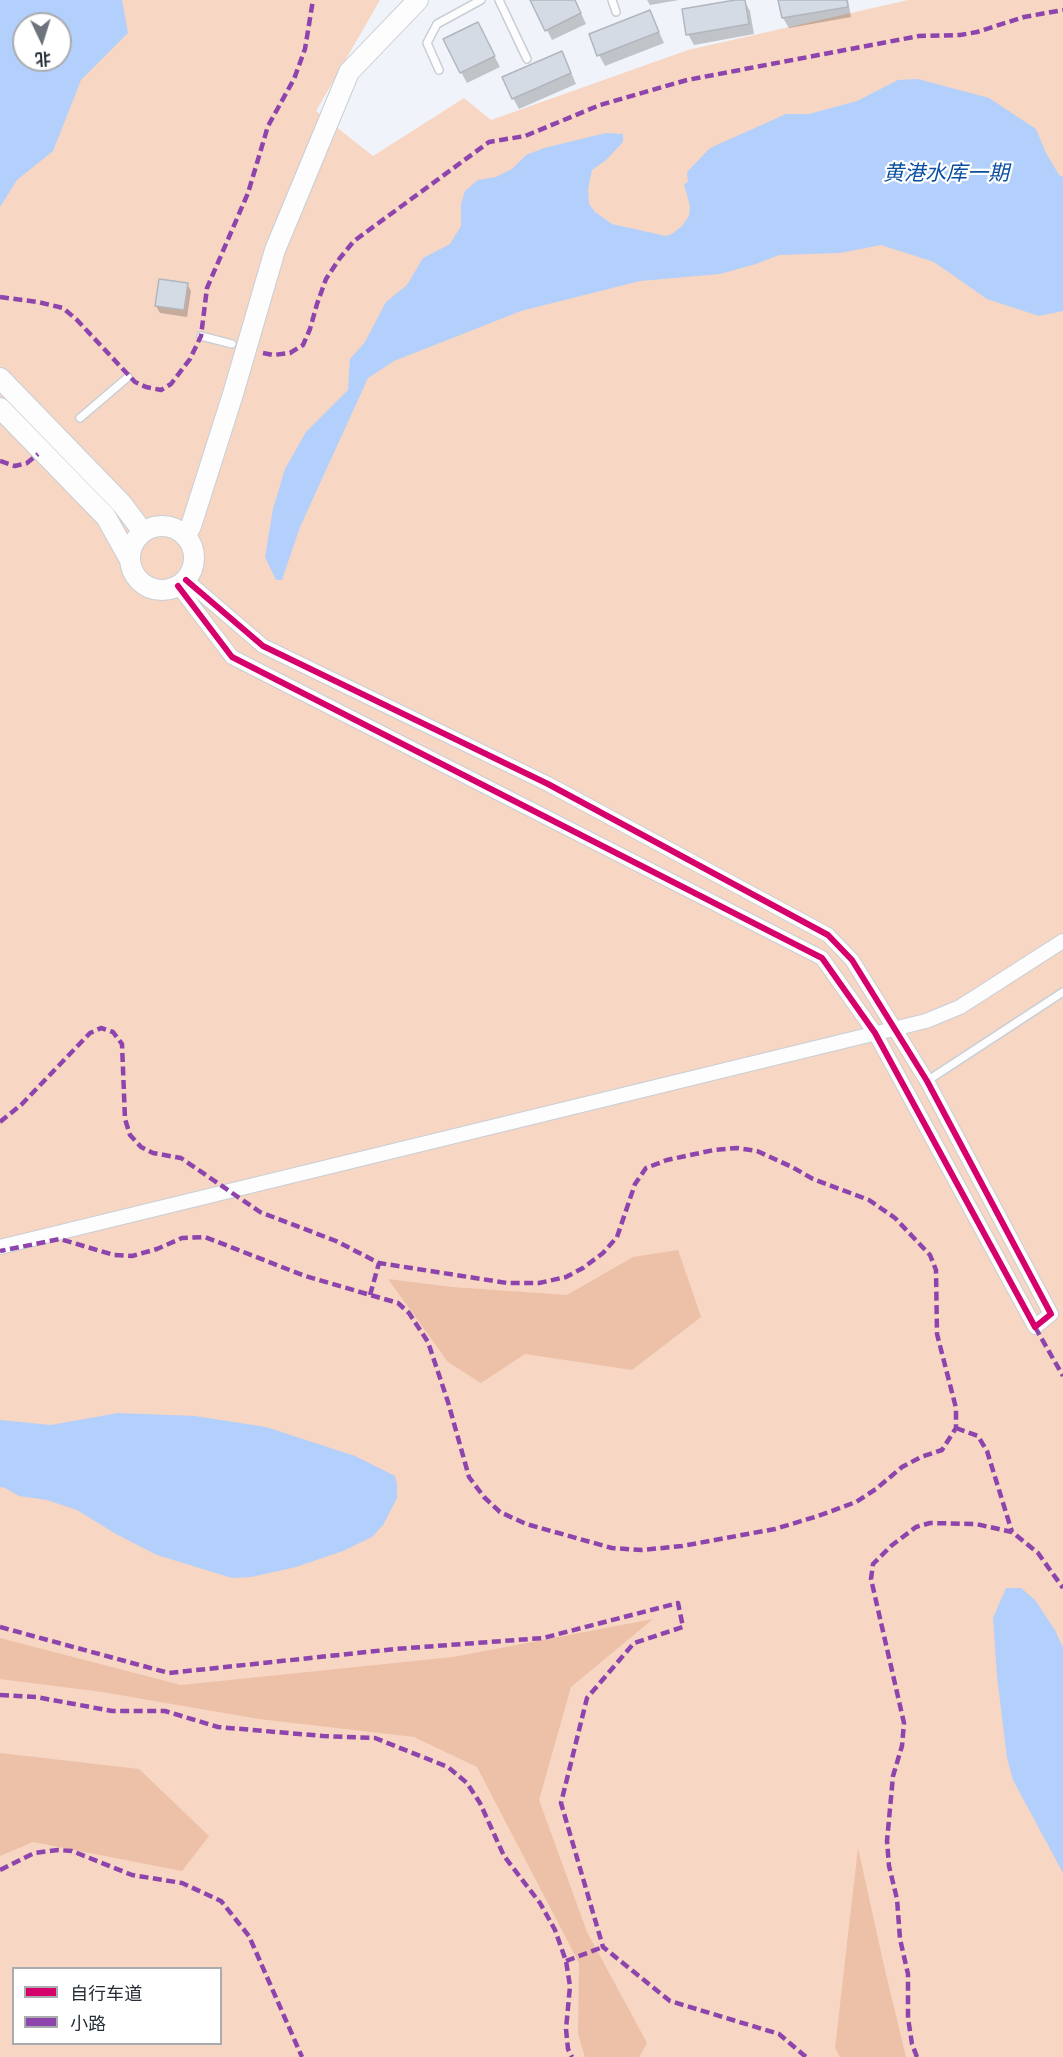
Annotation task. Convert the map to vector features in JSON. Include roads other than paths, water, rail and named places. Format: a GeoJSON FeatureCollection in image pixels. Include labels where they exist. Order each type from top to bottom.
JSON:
{"type":"FeatureCollection","features":[{"type":"Feature","properties":{"kind":"street"},"geometry":{"type":"LineString","coordinates":[[186,535],[191,526],[230,405],[275,250],[349,72],[418,0]]}},
{"type":"Feature","properties":{"kind":"street"},"geometry":{"type":"LineString","coordinates":[[0,378],[122,504],[143,532]]}},
{"type":"Feature","properties":{"kind":"street"},"geometry":{"type":"LineString","coordinates":[[0,408],[106,518],[138,579],[147,586],[157,590],[167,590],[182,583],[192,572],[194,553],[186,535],[170,526],[151,528],[135,540],[130,560]]}},
{"type":"Feature","properties":{"kind":"street"},"geometry":{"type":"LineString","coordinates":[[182,583],[263,646],[548,784],[828,935],[852,960],[927,1081],[1051,1314],[1035,1327],[875,1033],[822,958],[232,657],[182,583]]}},
{"type":"Feature","properties":{"kind":"street"},"geometry":{"type":"LineString","coordinates":[[0,1247],[926,1020],[960,1007],[1063,941]]}},
{"type":"Feature","properties":{"kind":"lane"},"geometry":{"type":"LineString","coordinates":[[439,70],[427,43],[437,24],[481,0]]}},
{"type":"Feature","properties":{"kind":"lane"},"geometry":{"type":"LineString","coordinates":[[499,0],[527,60]]}},
{"type":"Feature","properties":{"kind":"lane"},"geometry":{"type":"LineString","coordinates":[[612,0],[616,12]]}},
{"type":"Feature","properties":{"kind":"lane"},"geometry":{"type":"LineString","coordinates":[[201,336],[232,344]]}},
{"type":"Feature","properties":{"kind":"lane"},"geometry":{"type":"LineString","coordinates":[[80,418],[128,377]]}},
{"type":"Feature","properties":{"kind":"lane"},"geometry":{"type":"LineString","coordinates":[[927,1081],[1063,992]]}},
{"type":"Feature","properties":{"kind":"water"},"geometry":{"type":"Polygon","coordinates":[[[0,0],[122,0],[128,33],[81,80],[53,151],[17,180],[0,207],[0,0]]]}},
{"type":"Feature","properties":{"kind":"water","name":"黄港水库一期"},"geometry":{"type":"Polygon","coordinates":[[[918,79],[989,98],[1036,129],[1046,153],[1059,175],[1063,177],[1063,311],[1039,316],[987,299],[934,262],[881,245],[840,253],[779,255],[720,274],[640,281],[521,311],[394,361],[368,378],[300,527],[282,580],[276,580],[265,557],[273,509],[285,469],[306,432],[348,390],[350,359],[365,342],[386,302],[407,285],[423,258],[450,244],[461,226],[461,204],[465,191],[478,180],[496,177],[512,169],[526,155],[544,148],[606,133],[623,134],[623,142],[606,160],[592,170],[588,189],[589,204],[595,212],[612,224],[666,236],[682,226],[689,216],[690,206],[684,184],[688,182],[687,172],[710,148],[786,114],[809,114],[857,101],[898,80],[918,79]]]}},
{"type":"Feature","properties":{"kind":"water"},"geometry":{"type":"Polygon","coordinates":[[[118,1413],[195,1416],[266,1427],[355,1456],[395,1476],[397,1498],[383,1525],[372,1537],[343,1551],[296,1567],[251,1577],[232,1578],[157,1555],[77,1510],[47,1500],[19,1496],[0,1487],[0,1420],[51,1425],[118,1413]]]}},
{"type":"Feature","properties":{"kind":"water"},"geometry":{"type":"Polygon","coordinates":[[[1006,1588],[1021,1588],[1035,1600],[1055,1630],[1063,1648],[1063,1873],[1013,1780],[1007,1758],[993,1618],[1006,1588]]]}}]}
